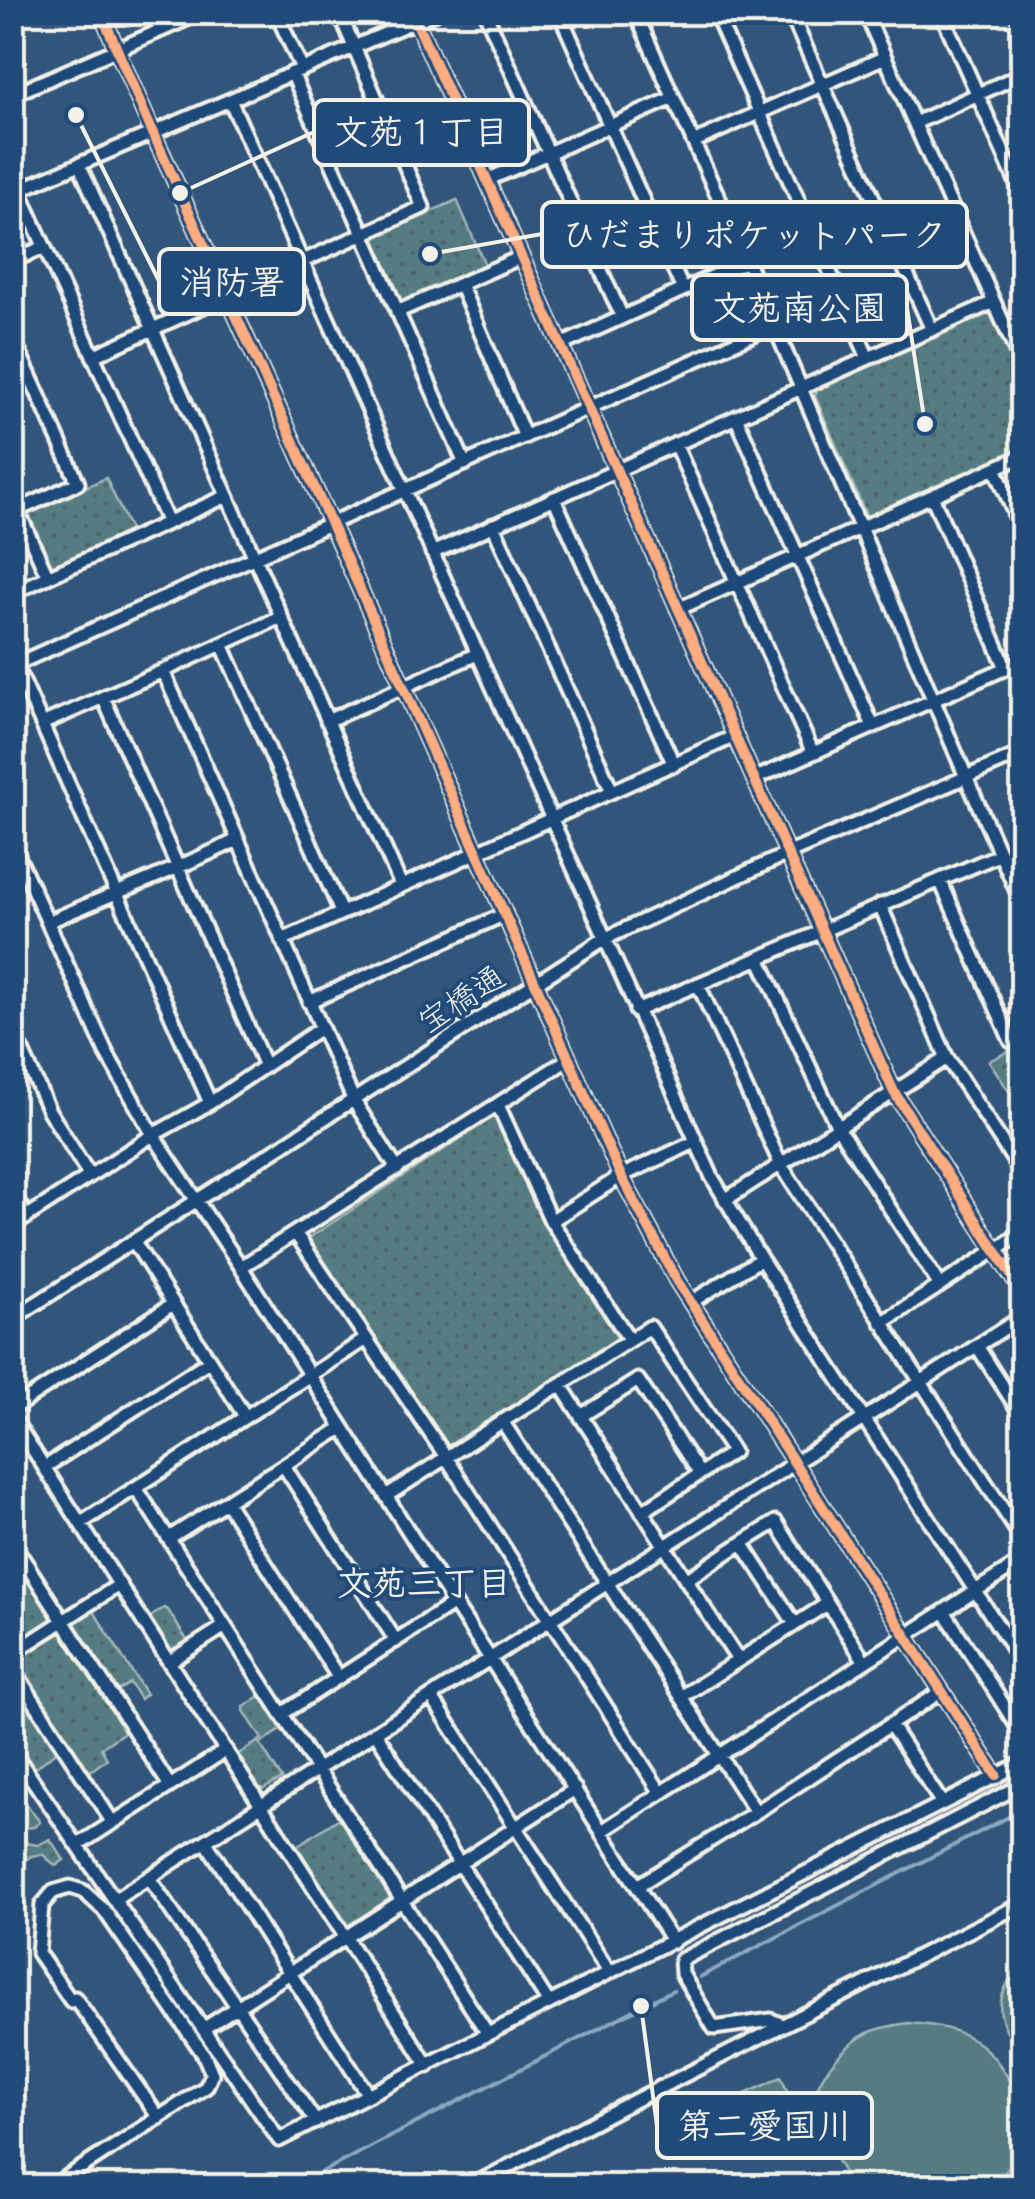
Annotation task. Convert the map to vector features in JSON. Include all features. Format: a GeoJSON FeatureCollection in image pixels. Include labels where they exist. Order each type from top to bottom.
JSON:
{"type":"FeatureCollection","features":[{"type":"Feature","properties":{"kind":"street"},"geometry":{"type":"LineString","coordinates":[[101,12],[622,1176],[691,1302],[996,1775]]}},
{"type":"Feature","properties":{"kind":"street"},"geometry":{"type":"LineString","coordinates":[[12,95],[203,12]]}},
{"type":"Feature","properties":{"kind":"street"},"geometry":{"type":"LineString","coordinates":[[276,12],[364,235],[465,464]]}},
{"type":"Feature","properties":{"kind":"street"},"geometry":{"type":"LineString","coordinates":[[93,356],[423,207],[338,12]]}},
{"type":"Feature","properties":{"kind":"street"},"geometry":{"type":"LineString","coordinates":[[168,522],[16,192],[436,12]]}},
{"type":"Feature","properties":{"kind":"street"},"geometry":{"type":"LineString","coordinates":[[485,12],[622,318]]}},
{"type":"Feature","properties":{"kind":"street"},"geometry":{"type":"LineString","coordinates":[[560,12],[682,290]]}},
{"type":"Feature","properties":{"kind":"street"},"geometry":{"type":"LineString","coordinates":[[635,12],[747,261],[1022,902]]}},
{"type":"Feature","properties":{"kind":"street"},"geometry":{"type":"LineString","coordinates":[[715,12],[868,358]]}},
{"type":"Feature","properties":{"kind":"street"},"geometry":{"type":"LineString","coordinates":[[790,12],[932,330]]}},
{"type":"Feature","properties":{"kind":"street"},"geometry":{"type":"LineString","coordinates":[[865,12],[994,302],[1017,339],[1022,364]]}},
{"type":"Feature","properties":{"kind":"street"},"geometry":{"type":"LineString","coordinates":[[941,12],[1022,195]]}},
{"type":"Feature","properties":{"kind":"street"},"geometry":{"type":"LineString","coordinates":[[1016,12],[1022,28]]}},
{"type":"Feature","properties":{"kind":"street"},"geometry":{"type":"LineString","coordinates":[[416,21],[894,1092],[1022,1292]]}},
{"type":"Feature","properties":{"kind":"street"},"geometry":{"type":"LineString","coordinates":[[693,142],[885,57]]}},
{"type":"Feature","properties":{"kind":"street"},"geometry":{"type":"LineString","coordinates":[[914,123],[1022,74]]}},
{"type":"Feature","properties":{"kind":"street"},"geometry":{"type":"LineString","coordinates":[[487,180],[673,98]]}},
{"type":"Feature","properties":{"kind":"street"},"geometry":{"type":"LineString","coordinates":[[230,100],[695,1142],[761,1259],[1022,1663]]}},
{"type":"Feature","properties":{"kind":"street"},"geometry":{"type":"LineString","coordinates":[[79,164],[400,886]]}},
{"type":"Feature","properties":{"kind":"street"},"geometry":{"type":"LineString","coordinates":[[12,262],[44,247]]}},
{"type":"Feature","properties":{"kind":"street"},"geometry":{"type":"LineString","coordinates":[[398,312],[522,256]]}},
{"type":"Feature","properties":{"kind":"street"},"geometry":{"type":"LineString","coordinates":[[561,345],[747,261]]}},
{"type":"Feature","properties":{"kind":"street"},"geometry":{"type":"LineString","coordinates":[[460,284],[525,437]]}},
{"type":"Feature","properties":{"kind":"street"},"geometry":{"type":"LineString","coordinates":[[432,552],[994,302]]}},
{"type":"Feature","properties":{"kind":"street"},"geometry":{"type":"LineString","coordinates":[[210,1103],[13,663],[774,325]]}},
{"type":"Feature","properties":{"kind":"street"},"geometry":{"type":"LineString","coordinates":[[12,336],[78,483],[15,504],[48,577]]}},
{"type":"Feature","properties":{"kind":"street"},"geometry":{"type":"LineString","coordinates":[[736,417],[873,726]]}},
{"type":"Feature","properties":{"kind":"street"},"geometry":{"type":"LineString","coordinates":[[675,444],[813,752]]}},
{"type":"Feature","properties":{"kind":"street"},"geometry":{"type":"LineString","coordinates":[[678,608],[1022,456]]}},
{"type":"Feature","properties":{"kind":"street"},"geometry":{"type":"LineString","coordinates":[[995,468],[1022,531]]}},
{"type":"Feature","properties":{"kind":"street"},"geometry":{"type":"LineString","coordinates":[[12,593],[228,496]]}},
{"type":"Feature","properties":{"kind":"street"},"geometry":{"type":"LineString","coordinates":[[932,496],[1006,668]]}},
{"type":"Feature","properties":{"kind":"street"},"geometry":{"type":"LineString","coordinates":[[554,498],[674,765]]}},
{"type":"Feature","properties":{"kind":"street"},"geometry":{"type":"LineString","coordinates":[[493,526],[612,792]]}},
{"type":"Feature","properties":{"kind":"street"},"geometry":{"type":"LineString","coordinates":[[42,724],[281,616]]}},
{"type":"Feature","properties":{"kind":"street"},"geometry":{"type":"LineString","coordinates":[[222,644],[341,912]]}},
{"type":"Feature","properties":{"kind":"street"},"geometry":{"type":"LineString","coordinates":[[327,721],[476,654]]}},
{"type":"Feature","properties":{"kind":"street"},"geometry":{"type":"LineString","coordinates":[[754,779],[1022,661]]}},
{"type":"Feature","properties":{"kind":"street"},"geometry":{"type":"LineString","coordinates":[[163,672],[354,1101],[397,1169]]}},
{"type":"Feature","properties":{"kind":"street"},"geometry":{"type":"LineString","coordinates":[[104,697],[265,1066]]}},
{"type":"Feature","properties":{"kind":"street"},"geometry":{"type":"LineString","coordinates":[[282,940],[735,736]]}},
{"type":"Feature","properties":{"kind":"street","name":"宝橋通"},"geometry":{"type":"LineString","coordinates":[[12,1319],[604,939],[787,854],[1022,753]]}},
{"type":"Feature","properties":{"kind":"street"},"geometry":{"type":"LineString","coordinates":[[48,922],[116,891],[179,869],[237,840]]}},
{"type":"Feature","properties":{"kind":"street"},"geometry":{"type":"LineString","coordinates":[[12,842],[17,867],[48,922],[107,1054],[153,1135],[673,1942]]}},
{"type":"Feature","properties":{"kind":"street"},"geometry":{"type":"LineString","coordinates":[[636,1010],[1000,854]]}},
{"type":"Feature","properties":{"kind":"street"},"geometry":{"type":"LineString","coordinates":[[940,880],[1011,1042],[1022,1036]]}},
{"type":"Feature","properties":{"kind":"street"},"geometry":{"type":"LineString","coordinates":[[880,906],[947,1058],[1019,1158],[1022,1172]]}},
{"type":"Feature","properties":{"kind":"street"},"geometry":{"type":"LineString","coordinates":[[309,1002],[505,914]]}},
{"type":"Feature","properties":{"kind":"street"},"geometry":{"type":"LineString","coordinates":[[759,958],[838,1128],[940,1286]]}},
{"type":"Feature","properties":{"kind":"street"},"geometry":{"type":"LineString","coordinates":[[698,984],[780,1165],[1022,1539]]}},
{"type":"Feature","properties":{"kind":"street"},"geometry":{"type":"LineString","coordinates":[[12,1028],[49,1111],[90,1176]]}},
{"type":"Feature","properties":{"kind":"street"},"geometry":{"type":"LineString","coordinates":[[12,1226],[210,1103],[321,1028]]}},
{"type":"Feature","properties":{"kind":"street"},"geometry":{"type":"LineString","coordinates":[[725,1200],[947,1058]]}},
{"type":"Feature","properties":{"kind":"street"},"geometry":{"type":"LineString","coordinates":[[241,1267],[568,1059]]}},
{"type":"Feature","properties":{"kind":"street"},"geometry":{"type":"LineString","coordinates":[[498,1106],[551,1221],[628,1339]]}},
{"type":"Feature","properties":{"kind":"street"},"geometry":{"type":"LineString","coordinates":[[551,1221],[622,1176],[695,1142]]}},
{"type":"Feature","properties":{"kind":"street"},"geometry":{"type":"LineString","coordinates":[[12,1188],[26,1218]]}},
{"type":"Feature","properties":{"kind":"street"},"geometry":{"type":"LineString","coordinates":[[882,1322],[1022,1232]]}},
{"type":"Feature","properties":{"kind":"street"},"geometry":{"type":"LineString","coordinates":[[296,1234],[446,1457],[661,1793]]}},
{"type":"Feature","properties":{"kind":"street"},"geometry":{"type":"LineString","coordinates":[[134,1242],[245,1416]]}},
{"type":"Feature","properties":{"kind":"street"},"geometry":{"type":"LineString","coordinates":[[691,1302],[761,1259]]}},
{"type":"Feature","properties":{"kind":"street"},"geometry":{"type":"LineString","coordinates":[[12,1408],[172,1304]]}},
{"type":"Feature","properties":{"kind":"street"},"geometry":{"type":"LineString","coordinates":[[114,1900],[1022,1317]]}},
{"type":"Feature","properties":{"kind":"street"},"geometry":{"type":"LineString","coordinates":[[386,1496],[650,1327],[733,1452],[642,1512]]}},
{"type":"Feature","properties":{"kind":"street"},"geometry":{"type":"LineString","coordinates":[[81,1523],[366,1338]]}},
{"type":"Feature","properties":{"kind":"street"},"geometry":{"type":"LineString","coordinates":[[978,1346],[1022,1416]]}},
{"type":"Feature","properties":{"kind":"street"},"geometry":{"type":"LineString","coordinates":[[46,1467],[209,1361]]}},
{"type":"Feature","properties":{"kind":"street"},"geometry":{"type":"LineString","coordinates":[[580,1416],[638,1380],[700,1474]]}},
{"type":"Feature","properties":{"kind":"street"},"geometry":{"type":"LineString","coordinates":[[560,1384],[738,1660]]}},
{"type":"Feature","properties":{"kind":"street"},"geometry":{"type":"LineString","coordinates":[[12,1417],[428,2066]]}},
{"type":"Feature","properties":{"kind":"street"},"geometry":{"type":"LineString","coordinates":[[502,1421],[756,1812]]}},
{"type":"Feature","properties":{"kind":"street"},"geometry":{"type":"LineString","coordinates":[[169,1538],[342,1428]]}},
{"type":"Feature","properties":{"kind":"street"},"geometry":{"type":"LineString","coordinates":[[284,1466],[396,1641]]}},
{"type":"Feature","properties":{"kind":"street"},"geometry":{"type":"LineString","coordinates":[[136,1488],[488,2034]]}},
{"type":"Feature","properties":{"kind":"street"},"geometry":{"type":"LineString","coordinates":[[227,1503],[338,1677]]}},
{"type":"Feature","properties":{"kind":"street"},"geometry":{"type":"LineString","coordinates":[[686,1580],[776,1522],[864,1662]]}},
{"type":"Feature","properties":{"kind":"street"},"geometry":{"type":"LineString","coordinates":[[12,1542],[170,1786]]}},
{"type":"Feature","properties":{"kind":"street"},"geometry":{"type":"LineString","coordinates":[[742,1543],[795,1624]]}},
{"type":"Feature","properties":{"kind":"street"},"geometry":{"type":"LineString","coordinates":[[602,1831],[1022,1560]]}},
{"type":"Feature","properties":{"kind":"street"},"geometry":{"type":"LineString","coordinates":[[12,1576],[28,1566]]}},
{"type":"Feature","properties":{"kind":"street"},"geometry":{"type":"LineString","coordinates":[[12,1654],[119,1585]]}},
{"type":"Feature","properties":{"kind":"street"},"geometry":{"type":"LineString","coordinates":[[282,1714],[454,1603]]}},
{"type":"Feature","properties":{"kind":"street"},"geometry":{"type":"LineString","coordinates":[[681,1697],[827,1604]]}},
{"type":"Feature","properties":{"kind":"street"},"geometry":{"type":"LineString","coordinates":[[944,1611],[1022,1734]]}},
{"type":"Feature","properties":{"kind":"street"},"geometry":{"type":"LineString","coordinates":[[169,1662],[225,1626]]}},
{"type":"Feature","properties":{"kind":"street"},"geometry":{"type":"LineString","coordinates":[[12,1666],[113,1823]]}},
{"type":"Feature","properties":{"kind":"street"},"geometry":{"type":"LineString","coordinates":[[637,1886],[942,1691]]}},
{"type":"Feature","properties":{"kind":"street"},"geometry":{"type":"LineString","coordinates":[[431,1696],[609,1972]]}},
{"type":"Feature","properties":{"kind":"street"},"geometry":{"type":"LineString","coordinates":[[890,1726],[942,1803]]}},
{"type":"Feature","properties":{"kind":"street"},"geometry":{"type":"LineString","coordinates":[[374,1732],[550,2004]]}},
{"type":"Feature","properties":{"kind":"street"},"geometry":{"type":"LineString","coordinates":[[12,1750],[279,2140],[1022,1763]]}},
{"type":"Feature","properties":{"kind":"street"},"geometry":{"type":"LineString","coordinates":[[78,1845],[226,1750]]}},
{"type":"Feature","properties":{"kind":"street"},"geometry":{"type":"LineString","coordinates":[[783,2025],[771,2020],[714,2028],[682,1974],[682,1960],[1022,1786]]}},
{"type":"Feature","properties":{"kind":"street"},"geometry":{"type":"LineString","coordinates":[[203,2029],[575,1789]]}},
{"type":"Feature","properties":{"kind":"street"},"geometry":{"type":"LineString","coordinates":[[206,1842],[368,2095]]}},
{"type":"Feature","properties":{"kind":"street"},"geometry":{"type":"LineString","coordinates":[[149,1878],[316,2122]]}},
{"type":"Feature","properties":{"kind":"street"},"geometry":{"type":"LineString","coordinates":[[53,2186],[206,2088],[212,2074],[204,2055],[104,1910],[83,1891],[70,1887],[53,1892],[42,1905],[38,1953],[71,2001],[75,1998],[159,2118]]}},
{"type":"Feature","properties":{"kind":"street"},"geometry":{"type":"LineString","coordinates":[[471,2186],[1022,1904]]}},
{"type":"Feature","properties":{"kind":"green space"},"geometry":{"type":"Polygon","coordinates":[[[457,200],[485,265],[405,301],[399,299],[375,244],[376,236],[457,200]]]}},
{"type":"Feature","properties":{"kind":"green space"},"geometry":{"type":"Polygon","coordinates":[[[989,310],[994,313],[1022,379],[1022,451],[871,517],[866,515],[815,396],[817,390],[989,310]]]}},
{"type":"Feature","properties":{"kind":"green space"},"geometry":{"type":"Polygon","coordinates":[[[106,478],[131,532],[50,568],[25,514],[106,478]]]}},
{"type":"Feature","properties":{"kind":"green space"},"geometry":{"type":"Polygon","coordinates":[[[1022,1045],[1022,1111],[989,1061],[1022,1045]]]}},
{"type":"Feature","properties":{"kind":"green space"},"geometry":{"type":"Polygon","coordinates":[[[495,1116],[542,1219],[618,1339],[447,1446],[309,1238],[495,1116]]]}},
{"type":"Feature","properties":{"kind":"green space"},"geometry":{"type":"Polygon","coordinates":[[[23,1580],[31,1583],[53,1616],[52,1622],[13,1647],[13,1587],[23,1580]]]}},
{"type":"Feature","properties":{"kind":"green space"},"geometry":{"type":"Polygon","coordinates":[[[164,1608],[188,1642],[169,1650],[149,1618],[164,1608]]]}},
{"type":"Feature","properties":{"kind":"green space"},"geometry":{"type":"Polygon","coordinates":[[[93,1610],[146,1694],[140,1699],[130,1683],[116,1692],[75,1627],[77,1620],[93,1610]]]}},
{"type":"Feature","properties":{"kind":"green space"},"geometry":{"type":"Polygon","coordinates":[[[61,1633],[126,1731],[101,1748],[107,1759],[88,1773],[17,1662],[18,1656],[61,1633]]]}},
{"type":"Feature","properties":{"kind":"green space"},"geometry":{"type":"Polygon","coordinates":[[[12,1678],[58,1750],[32,1771],[13,1742],[12,1678]]]}},
{"type":"Feature","properties":{"kind":"green space"},"geometry":{"type":"Polygon","coordinates":[[[263,1694],[285,1727],[260,1744],[282,1779],[263,1789],[258,1788],[237,1755],[262,1739],[244,1707],[263,1694]]]}},
{"type":"Feature","properties":{"kind":"green space"},"geometry":{"type":"Polygon","coordinates":[[[16,1791],[40,1822],[24,1828],[26,1843],[38,1845],[50,1839],[64,1860],[56,1866],[42,1854],[31,1856],[13,1871],[12,1793],[16,1791]]]}},
{"type":"Feature","properties":{"kind":"green space"},"geometry":{"type":"Polygon","coordinates":[[[341,1817],[392,1895],[391,1903],[351,1927],[345,1925],[295,1847],[341,1817]]]}},
{"type":"Feature","properties":{"kind":"green space"},"geometry":{"type":"Polygon","coordinates":[[[1022,1962],[1022,2062],[1004,2026],[1000,2008],[1006,1987],[1022,1962]]]}},
{"type":"Feature","properties":{"kind":"green space"},"geometry":{"type":"Polygon","coordinates":[[[908,2023],[946,2028],[973,2039],[1007,2076],[1019,2114],[1019,2134],[1015,2153],[993,2186],[851,2186],[819,2126],[814,2099],[831,2064],[870,2032],[908,2023]]]}},
{"type":"Feature","properties":{"kind":"green space"},"geometry":{"type":"Polygon","coordinates":[[[781,2077],[804,2129],[771,2145],[739,2097],[781,2077]]]}},
{"type":"Feature","properties":{"kind":"waterway"},"geometry":{"type":"LineString","coordinates":[[700,1977],[1022,1810]]}},
{"type":"Feature","properties":{"kind":"waterway"},"geometry":{"type":"LineString","coordinates":[[295,2186],[673,1990]]}},
{"type":"Feature","properties":{"kind":"cycle path"},"geometry":{"type":"LineString","coordinates":[[101,12],[621,1176],[677,1281],[996,1775]]}},
{"type":"Feature","properties":{"kind":"cycle path"},"geometry":{"type":"LineString","coordinates":[[416,21],[894,1092],[1022,1292]]}},
{"type":"Feature","properties":{"kind":"place","name":"消防署"},"geometry":{"type":"Point","coordinates":[76,115]}},
{"type":"Feature","properties":{"kind":"place","name":"文苑１丁目"},"geometry":{"type":"Point","coordinates":[180,193]}},
{"type":"Feature","properties":{"kind":"place","name":"ひだまりポケットパーク"},"geometry":{"type":"Point","coordinates":[430,254]}},
{"type":"Feature","properties":{"kind":"place","name":"文苑南公園"},"geometry":{"type":"Point","coordinates":[925,424]}},
{"type":"Feature","properties":{"kind":"place","name":"第二愛国川"},"geometry":{"type":"Point","coordinates":[641,2006]}},
{"type":"Feature","properties":{"kind":"district","name":"文苑三丁目"},"geometry":{"type":"Point","coordinates":[424,1583]}}]}
